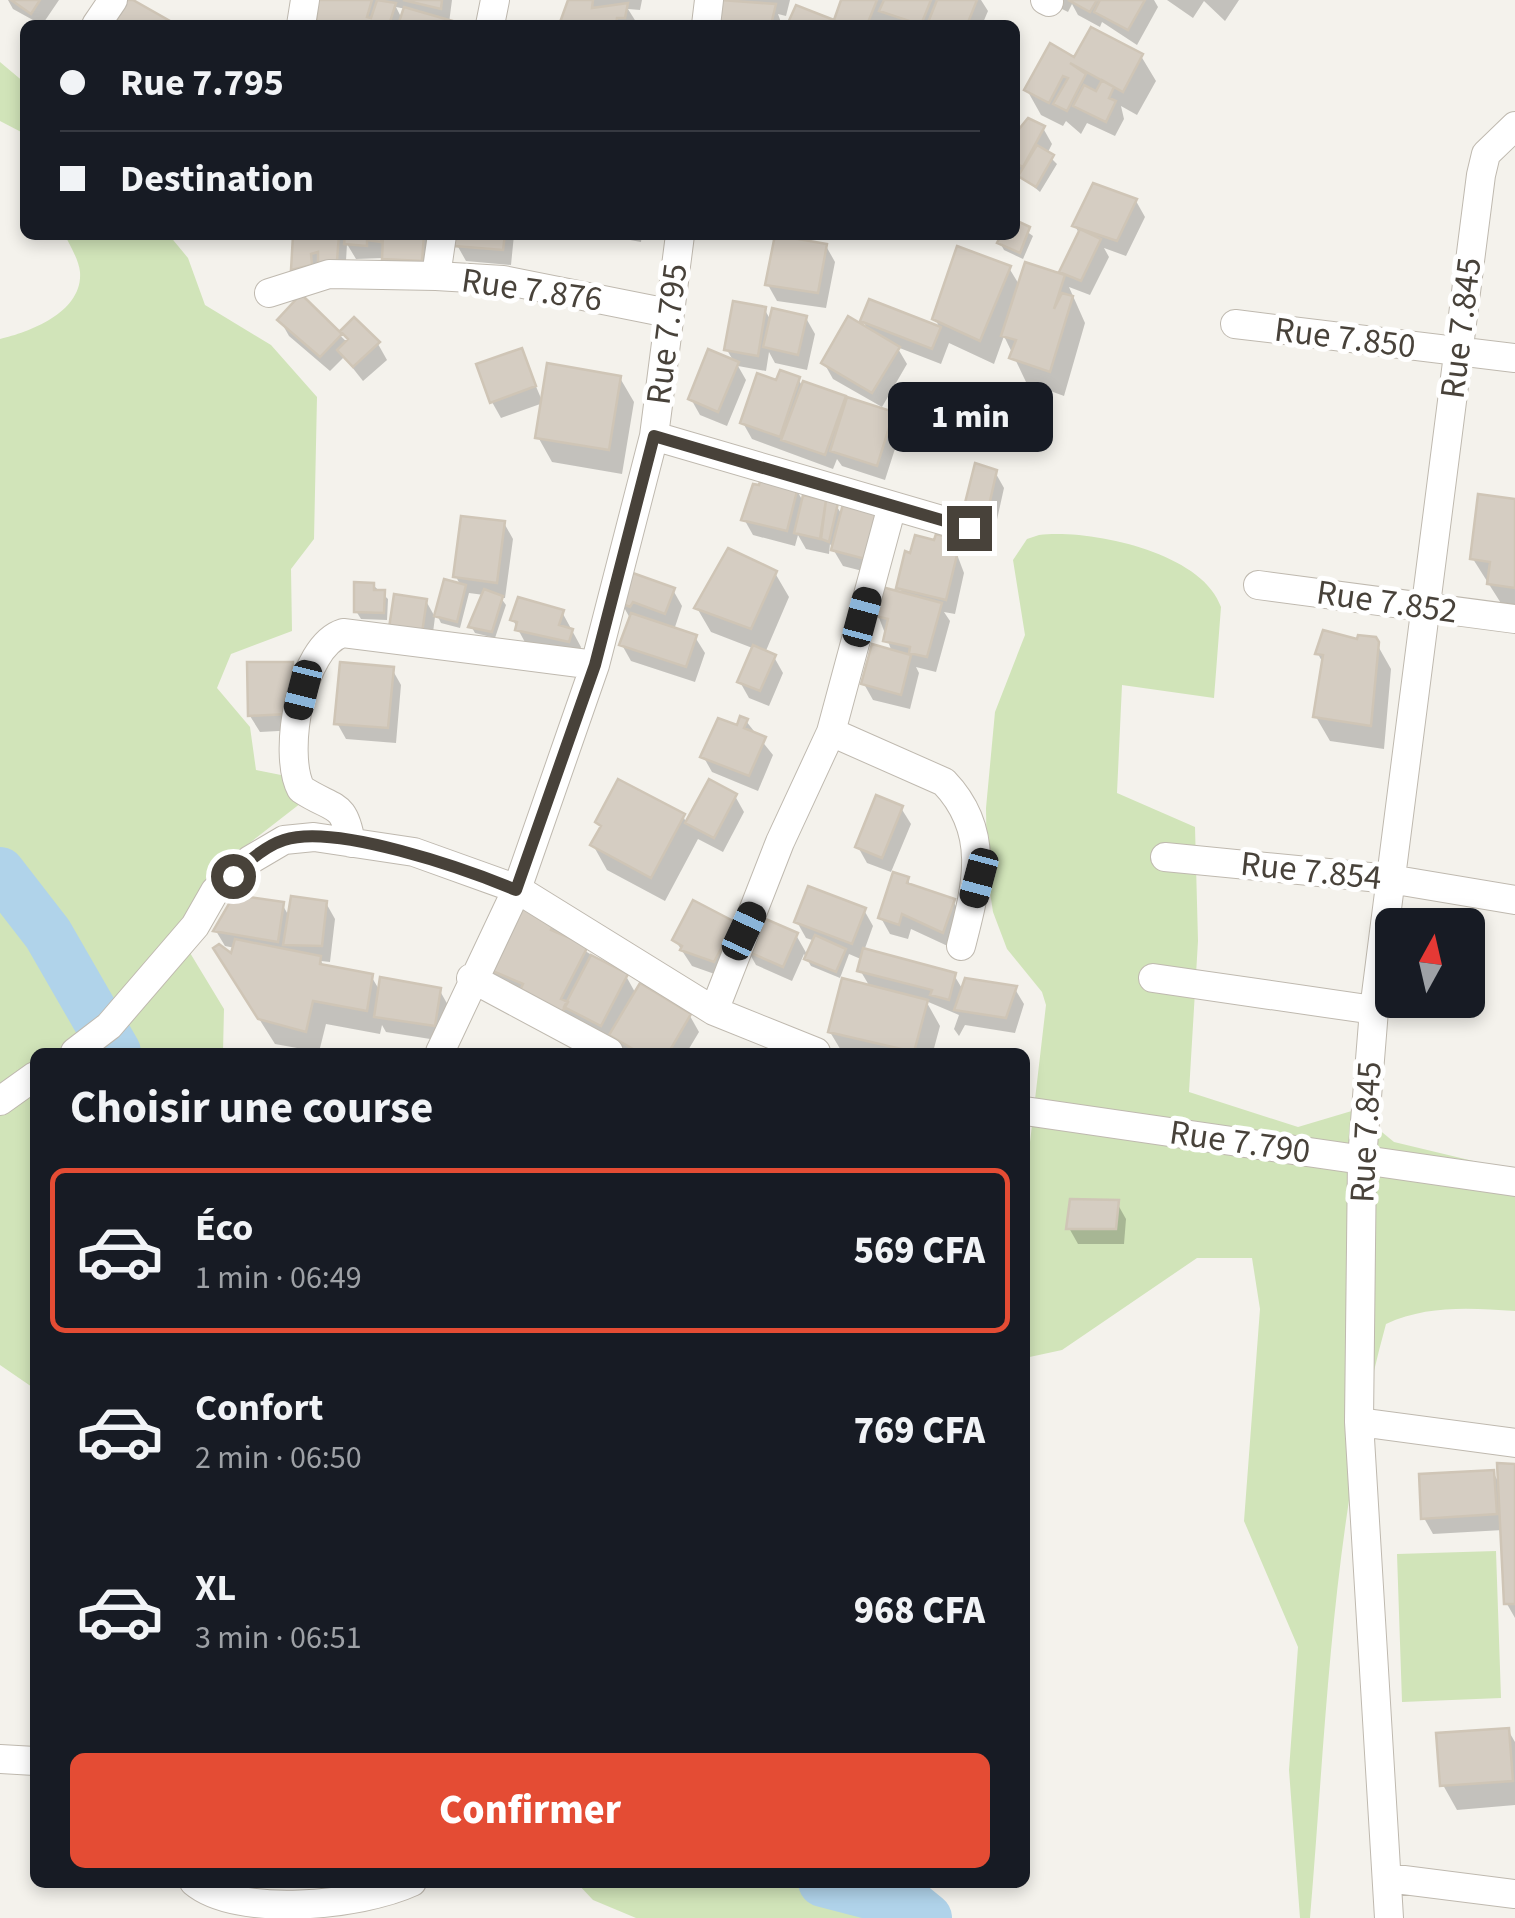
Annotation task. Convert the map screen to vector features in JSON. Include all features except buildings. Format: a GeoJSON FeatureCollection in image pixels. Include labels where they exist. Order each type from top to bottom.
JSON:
{"type":"FeatureCollection","features":[{"type":"Feature","properties":{"kind":"street","name":"Rue 7.845"},"geometry":{"type":"LineString","coordinates":[[1389,1918],[1359,1422],[1362,1159],[1374,1010],[1480,175],[1486,154],[1515,126]]}},
{"type":"Feature","properties":{"kind":"street","name":"Rue 7.876"},"geometry":{"type":"LineString","coordinates":[[441,240],[436,276],[503,280],[668,313]]}},
{"type":"Feature","properties":{"kind":"street","name":"Rue 7.795"},"geometry":{"type":"LineString","coordinates":[[442,1048],[516,890],[595,665],[654,436],[679,240]]}},
{"type":"Feature","properties":{"kind":"street"},"geometry":{"type":"LineString","coordinates":[[269,293],[329,274],[436,276]]}},
{"type":"Feature","properties":{"kind":"street","name":"Rue 7.850"},"geometry":{"type":"LineString","coordinates":[[1235,324],[1515,358]]}},
{"type":"Feature","properties":{"kind":"street"},"geometry":{"type":"LineString","coordinates":[[654,436],[969,528]]}},
{"type":"Feature","properties":{"kind":"street"},"geometry":{"type":"LineString","coordinates":[[714,1011],[780,842],[831,732],[892,506]]}},
{"type":"Feature","properties":{"kind":"street","name":"Rue 7.852"},"geometry":{"type":"LineString","coordinates":[[1258,585],[1515,619]]}},
{"type":"Feature","properties":{"kind":"street"},"geometry":{"type":"LineString","coordinates":[[351,843],[341,808],[301,789],[293,748],[303,690],[323,645],[335,636],[595,665]]}},
{"type":"Feature","properties":{"kind":"street"},"geometry":{"type":"LineString","coordinates":[[831,732],[944,782],[952,790],[970,827],[979,863],[960,946]]}},
{"type":"Feature","properties":{"kind":"street"},"geometry":{"type":"LineString","coordinates":[[80,1048],[109,1026],[194,926],[215,891],[250,860],[284,840],[314,837],[414,852],[516,890],[714,1011],[806,1048]]}},
{"type":"Feature","properties":{"kind":"street","name":"Rue 7.854"},"geometry":{"type":"LineString","coordinates":[[1165,857],[1390,879],[1515,900]]}},
{"type":"Feature","properties":{"kind":"street"},"geometry":{"type":"LineString","coordinates":[[472,978],[602,1048]]}},
{"type":"Feature","properties":{"kind":"street"},"geometry":{"type":"LineString","coordinates":[[1153,978],[1374,1010]]}},
{"type":"Feature","properties":{"kind":"street"},"geometry":{"type":"LineString","coordinates":[[0,1101],[30,1080]]}},
{"type":"Feature","properties":{"kind":"street","name":"Rue 7.790"},"geometry":{"type":"LineString","coordinates":[[1030,1113],[1515,1182]]}},
{"type":"Feature","properties":{"kind":"street"},"geometry":{"type":"LineString","coordinates":[[1359,1422],[1515,1443]]}},
{"type":"Feature","properties":{"kind":"street"},"geometry":{"type":"LineString","coordinates":[[0,1759],[30,1761]]}},
{"type":"Feature","properties":{"kind":"street"},"geometry":{"type":"LineString","coordinates":[[1388,1878],[1515,1894]]}},
{"type":"Feature","properties":{"kind":"street"},"geometry":{"type":"LineString","coordinates":[[199,1888],[204,1894],[252,1909],[310,1908],[400,1888]]}},
{"type":"Feature","properties":{"kind":"green space"},"geometry":{"type":"Polygon","coordinates":[[[0,62],[20,79],[20,131],[0,121],[0,62]]]}},
{"type":"Feature","properties":{"kind":"green space"},"geometry":{"type":"Polygon","coordinates":[[[67,240],[173,240],[188,258],[205,305],[271,345],[317,397],[314,539],[291,569],[292,631],[231,654],[217,688],[250,727],[256,770],[296,778],[301,803],[220,866],[178,933],[224,1009],[223,1048],[30,1048],[30,1386],[0,1365],[0,339],[39,325],[64,309],[79,286],[76,258],[67,240]]]}},
{"type":"Feature","properties":{"kind":"green space"},"geometry":{"type":"Polygon","coordinates":[[[1061,534],[1142,548],[1192,572],[1210,588],[1221,607],[1214,698],[1122,685],[1117,793],[1195,827],[1198,941],[1189,1092],[1298,1127],[1355,1110],[1394,1142],[1515,1171],[1515,1311],[1433,1311],[1386,1324],[1368,1398],[1343,1545],[1310,1918],[1300,1918],[1289,1770],[1298,1647],[1244,1521],[1260,1309],[1252,1258],[1197,1258],[1062,1350],[1030,1357],[1030,1142],[1046,1005],[1042,992],[1007,949],[993,912],[987,873],[986,808],[995,712],[1025,635],[1013,560],[1027,539],[1061,534]]]}},
{"type":"Feature","properties":{"kind":"green space"},"geometry":{"type":"Polygon","coordinates":[[[1496,1551],[1501,1698],[1402,1702],[1397,1554],[1496,1551]]]}},
{"type":"Feature","properties":{"kind":"green space"},"geometry":{"type":"Polygon","coordinates":[[[582,1888],[854,1888],[871,1918],[636,1918],[593,1900],[582,1888]]]}},
{"type":"Feature","properties":{"kind":"waterway"},"geometry":{"type":"LineString","coordinates":[[0,872],[48,934],[114,1048]]}},
{"type":"Feature","properties":{"kind":"waterway"},"geometry":{"type":"LineString","coordinates":[[846,1888],[911,1905],[927,1918]]}},
{"type":"Feature","properties":{"kind":"route"},"geometry":{"type":"LineString","coordinates":[[233,876],[250,860],[284,840],[314,837],[414,852],[516,890],[595,665],[654,436],[969,528]]}}]}
